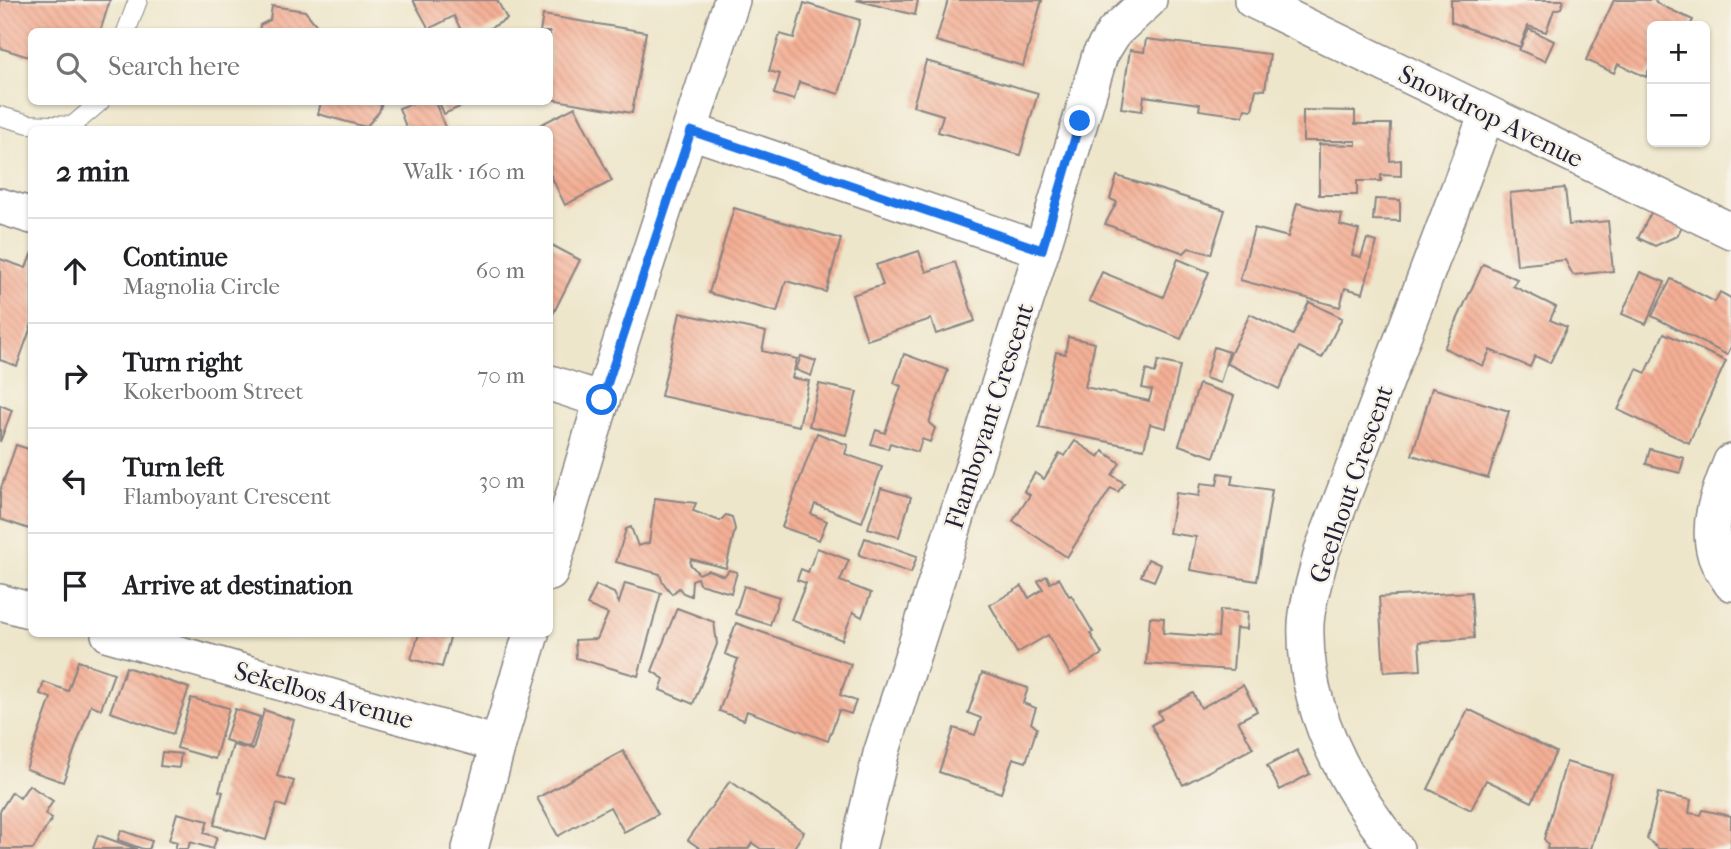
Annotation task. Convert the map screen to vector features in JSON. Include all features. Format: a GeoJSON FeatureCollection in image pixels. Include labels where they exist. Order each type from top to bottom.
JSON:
{"type":"FeatureCollection","features":[{"type":"Feature","properties":{"kind":"street"},"geometry":{"type":"LineString","coordinates":[[553,563],[602,400],[732,0]]}},
{"type":"Feature","properties":{"kind":"street","name":"Flamboyant Crescent"},"geometry":{"type":"LineString","coordinates":[[858,849],[881,754],[1042,250],[1100,55],[1114,32],[1149,0]]}},
{"type":"Feature","properties":{"kind":"street","name":"Snowdrop Avenue"},"geometry":{"type":"LineString","coordinates":[[1252,0],[1731,231]]}},
{"type":"Feature","properties":{"kind":"street","name":"Geelhout Crescent"},"geometry":{"type":"LineString","coordinates":[[1396,849],[1348,778],[1324,729],[1310,672],[1306,623],[1322,551],[1487,114]]}},
{"type":"Feature","properties":{"kind":"street"},"geometry":{"type":"LineString","coordinates":[[691,131],[1042,250]]}},
{"type":"Feature","properties":{"kind":"street"},"geometry":{"type":"LineString","coordinates":[[0,206],[28,215]]}},
{"type":"Feature","properties":{"kind":"street"},"geometry":{"type":"LineString","coordinates":[[553,384],[602,400]]}},
{"type":"Feature","properties":{"kind":"street"},"geometry":{"type":"LineString","coordinates":[[1731,462],[1713,510],[1713,531],[1715,555],[1731,583]]}},
{"type":"Feature","properties":{"kind":"street"},"geometry":{"type":"LineString","coordinates":[[0,602],[28,610]]}},
{"type":"Feature","properties":{"kind":"street","name":"Sekelbos Avenue"},"geometry":{"type":"LineString","coordinates":[[120,637],[498,744]]}},
{"type":"Feature","properties":{"kind":"street"},"geometry":{"type":"LineString","coordinates":[[470,849],[530,637]]}},
{"type":"Feature","properties":{"kind":"lane"},"geometry":{"type":"LineString","coordinates":[[128,28],[138,0]]}},
{"type":"Feature","properties":{"kind":"lane"},"geometry":{"type":"LineString","coordinates":[[0,116],[29,124],[72,126],[96,105]]}},
{"type":"Feature","properties":{"kind":"building"},"geometry":{"type":"Polygon","coordinates":[[[0,0],[110,0],[101,28],[28,28],[28,57],[0,48],[0,0]]]}},
{"type":"Feature","properties":{"kind":"building"},"geometry":{"type":"Polygon","coordinates":[[[413,0],[497,0],[507,19],[490,28],[460,28],[454,16],[428,28],[413,0]]]}},
{"type":"Feature","properties":{"kind":"building"},"geometry":{"type":"Polygon","coordinates":[[[856,0],[918,0],[915,15],[856,0]]]}},
{"type":"Feature","properties":{"kind":"building"},"geometry":{"type":"Polygon","coordinates":[[[948,0],[1042,0],[1023,66],[936,41],[948,0]]]}},
{"type":"Feature","properties":{"kind":"building"},"geometry":{"type":"Polygon","coordinates":[[[1451,0],[1564,0],[1561,8],[1554,10],[1546,32],[1528,26],[1520,47],[1451,22],[1451,0]]]}},
{"type":"Feature","properties":{"kind":"building"},"geometry":{"type":"Polygon","coordinates":[[[1614,0],[1655,0],[1656,3],[1693,20],[1647,21],[1646,77],[1618,64],[1614,73],[1586,60],[1614,0]]]}},
{"type":"Feature","properties":{"kind":"building"},"geometry":{"type":"Polygon","coordinates":[[[804,3],[860,20],[839,94],[799,82],[794,100],[774,94],[780,74],[769,71],[780,34],[794,38],[804,3]]]}},
{"type":"Feature","properties":{"kind":"building"},"geometry":{"type":"Polygon","coordinates":[[[272,6],[305,11],[319,28],[260,28],[260,25],[270,20],[272,6]]]}},
{"type":"Feature","properties":{"kind":"building"},"geometry":{"type":"Polygon","coordinates":[[[543,15],[646,32],[632,113],[553,100],[553,28],[541,28],[543,15]]]}},
{"type":"Feature","properties":{"kind":"building"},"geometry":{"type":"Polygon","coordinates":[[[1529,29],[1554,41],[1545,61],[1519,50],[1529,29]]]}},
{"type":"Feature","properties":{"kind":"building"},"geometry":{"type":"Polygon","coordinates":[[[1146,39],[1270,54],[1265,90],[1256,89],[1252,110],[1245,109],[1243,116],[1199,110],[1200,104],[1144,96],[1142,111],[1121,108],[1130,50],[1144,52],[1146,39]]]}},
{"type":"Feature","properties":{"kind":"building"},"geometry":{"type":"Polygon","coordinates":[[[926,61],[1038,93],[1020,155],[938,132],[943,115],[913,106],[926,61]]]}},
{"type":"Feature","properties":{"kind":"building"},"geometry":{"type":"Polygon","coordinates":[[[320,105],[381,105],[379,112],[367,126],[318,114],[320,105]]]}},
{"type":"Feature","properties":{"kind":"building"},"geometry":{"type":"Polygon","coordinates":[[[408,105],[436,105],[444,126],[406,126],[399,108],[408,105]]]}},
{"type":"Feature","properties":{"kind":"building"},"geometry":{"type":"Polygon","coordinates":[[[440,105],[464,105],[444,114],[440,105]]]}},
{"type":"Feature","properties":{"kind":"building"},"geometry":{"type":"Polygon","coordinates":[[[575,107],[612,181],[565,205],[553,180],[553,126],[538,126],[575,107]]]}},
{"type":"Feature","properties":{"kind":"building"},"geometry":{"type":"Polygon","coordinates":[[[1303,110],[1355,111],[1355,124],[1391,124],[1390,161],[1401,160],[1401,176],[1381,175],[1381,181],[1357,181],[1357,195],[1319,195],[1319,144],[1356,145],[1356,141],[1303,141],[1303,110]]]}},
{"type":"Feature","properties":{"kind":"building"},"geometry":{"type":"Polygon","coordinates":[[[1117,176],[1225,210],[1211,254],[1189,248],[1184,253],[1105,224],[1117,202],[1110,199],[1117,176]]]}},
{"type":"Feature","properties":{"kind":"building"},"geometry":{"type":"Polygon","coordinates":[[[1565,188],[1569,225],[1608,221],[1613,271],[1573,275],[1565,260],[1517,265],[1510,193],[1565,188]]]}},
{"type":"Feature","properties":{"kind":"building"},"geometry":{"type":"Polygon","coordinates":[[[1375,199],[1400,200],[1400,221],[1373,220],[1375,199]]]}},
{"type":"Feature","properties":{"kind":"building"},"geometry":{"type":"Polygon","coordinates":[[[1297,203],[1342,215],[1340,225],[1359,230],[1352,255],[1361,257],[1367,239],[1377,242],[1363,293],[1345,288],[1340,307],[1240,280],[1254,228],[1288,237],[1297,203]]]}},
{"type":"Feature","properties":{"kind":"building"},"geometry":{"type":"Polygon","coordinates":[[[1655,205],[1685,220],[1677,236],[1655,246],[1638,238],[1655,205]]]}},
{"type":"Feature","properties":{"kind":"building"},"geometry":{"type":"Polygon","coordinates":[[[734,208],[841,239],[826,292],[786,281],[777,312],[709,293],[734,208]]]}},
{"type":"Feature","properties":{"kind":"building"},"geometry":{"type":"Polygon","coordinates":[[[553,246],[580,260],[553,314],[553,246]]]}},
{"type":"Feature","properties":{"kind":"building"},"geometry":{"type":"Polygon","coordinates":[[[919,251],[926,272],[955,262],[975,321],[936,334],[931,319],[867,340],[852,295],[883,285],[876,265],[919,251]]]}},
{"type":"Feature","properties":{"kind":"building"},"geometry":{"type":"Polygon","coordinates":[[[0,259],[26,268],[28,263],[28,335],[17,366],[0,360],[0,259]]]}},
{"type":"Feature","properties":{"kind":"building"},"geometry":{"type":"Polygon","coordinates":[[[1178,259],[1209,272],[1181,339],[1089,301],[1102,272],[1163,297],[1178,259]]]}},
{"type":"Feature","properties":{"kind":"building"},"geometry":{"type":"Polygon","coordinates":[[[1483,264],[1517,279],[1513,286],[1556,307],[1550,320],[1567,327],[1550,363],[1535,356],[1530,367],[1490,350],[1483,366],[1444,348],[1483,264]]]}},
{"type":"Feature","properties":{"kind":"building"},"geometry":{"type":"Polygon","coordinates":[[[1640,272],[1665,282],[1646,324],[1622,314],[1640,272]]]}},
{"type":"Feature","properties":{"kind":"building"},"geometry":{"type":"Polygon","coordinates":[[[1671,279],[1715,302],[1720,292],[1731,298],[1731,347],[1727,355],[1652,316],[1671,279]]]}},
{"type":"Feature","properties":{"kind":"building"},"geometry":{"type":"Polygon","coordinates":[[[1309,302],[1342,318],[1322,358],[1299,347],[1279,389],[1226,363],[1250,314],[1293,335],[1309,302]]]}},
{"type":"Feature","properties":{"kind":"building"},"geometry":{"type":"Polygon","coordinates":[[[680,313],[766,332],[762,351],[797,359],[792,378],[809,381],[799,426],[661,396],[680,313]]]}},
{"type":"Feature","properties":{"kind":"building"},"geometry":{"type":"Polygon","coordinates":[[[1664,333],[1726,361],[1689,443],[1618,410],[1637,369],[1646,373],[1664,333]]]}},
{"type":"Feature","properties":{"kind":"building"},"geometry":{"type":"Polygon","coordinates":[[[1068,337],[1095,343],[1085,387],[1149,401],[1152,390],[1142,388],[1146,370],[1155,373],[1158,361],[1180,366],[1166,428],[1150,424],[1144,449],[1039,428],[1056,352],[1065,354],[1068,337]]]}},
{"type":"Feature","properties":{"kind":"building"},"geometry":{"type":"Polygon","coordinates":[[[1214,347],[1229,352],[1220,383],[1205,378],[1214,347]]]}},
{"type":"Feature","properties":{"kind":"building"},"geometry":{"type":"Polygon","coordinates":[[[904,354],[948,370],[929,423],[935,428],[930,442],[922,439],[918,452],[890,443],[888,449],[871,444],[876,430],[885,433],[901,386],[894,383],[904,354]]]}},
{"type":"Feature","properties":{"kind":"building"},"geometry":{"type":"Polygon","coordinates":[[[801,356],[816,361],[811,376],[796,370],[801,356]]]}},
{"type":"Feature","properties":{"kind":"building"},"geometry":{"type":"Polygon","coordinates":[[[819,384],[857,392],[846,435],[809,426],[819,384]]]}},
{"type":"Feature","properties":{"kind":"building"},"geometry":{"type":"Polygon","coordinates":[[[1199,384],[1234,396],[1214,457],[1179,445],[1199,384]]]}},
{"type":"Feature","properties":{"kind":"building"},"geometry":{"type":"Polygon","coordinates":[[[1432,388],[1509,411],[1488,478],[1412,455],[1432,388]]]}},
{"type":"Feature","properties":{"kind":"building"},"geometry":{"type":"Polygon","coordinates":[[[0,405],[12,410],[0,442],[0,405]]]}},
{"type":"Feature","properties":{"kind":"building"},"geometry":{"type":"Polygon","coordinates":[[[817,433],[848,445],[845,454],[882,467],[862,522],[815,504],[811,514],[827,521],[819,540],[782,527],[817,433]]]}},
{"type":"Feature","properties":{"kind":"building"},"geometry":{"type":"Polygon","coordinates":[[[1075,441],[1099,457],[1103,451],[1120,463],[1112,475],[1124,483],[1118,492],[1111,488],[1067,557],[1013,521],[1030,495],[1024,491],[1035,473],[1044,479],[1060,453],[1065,456],[1075,441]]]}},
{"type":"Feature","properties":{"kind":"building"},"geometry":{"type":"Polygon","coordinates":[[[16,445],[28,449],[28,529],[0,519],[0,491],[16,445]]]}},
{"type":"Feature","properties":{"kind":"building"},"geometry":{"type":"Polygon","coordinates":[[[1650,449],[1684,458],[1680,473],[1646,464],[1650,449]]]}},
{"type":"Feature","properties":{"kind":"building"},"geometry":{"type":"Polygon","coordinates":[[[1219,473],[1233,475],[1231,484],[1272,490],[1257,581],[1190,570],[1196,537],[1169,533],[1176,493],[1199,496],[1201,483],[1217,485],[1219,473]]]}},
{"type":"Feature","properties":{"kind":"building"},"geometry":{"type":"Polygon","coordinates":[[[881,488],[911,497],[899,537],[868,528],[881,488]]]}},
{"type":"Feature","properties":{"kind":"building"},"geometry":{"type":"Polygon","coordinates":[[[655,498],[696,503],[693,511],[720,521],[726,515],[732,517],[735,529],[726,568],[691,559],[690,564],[699,574],[708,570],[724,576],[729,570],[737,572],[731,593],[699,584],[697,578],[692,580],[691,596],[679,588],[672,594],[660,574],[616,562],[626,529],[631,527],[638,546],[649,543],[655,498]]]}},
{"type":"Feature","properties":{"kind":"building"},"geometry":{"type":"Polygon","coordinates":[[[865,538],[917,556],[911,573],[859,555],[865,538]]]}},
{"type":"Feature","properties":{"kind":"building"},"geometry":{"type":"Polygon","coordinates":[[[817,548],[849,560],[840,581],[871,593],[862,617],[853,612],[842,640],[791,620],[806,583],[797,580],[801,569],[808,572],[817,548]]]}},
{"type":"Feature","properties":{"kind":"building"},"geometry":{"type":"Polygon","coordinates":[[[1148,559],[1161,565],[1154,581],[1141,576],[1148,559]]]}},
{"type":"Feature","properties":{"kind":"building"},"geometry":{"type":"Polygon","coordinates":[[[1047,576],[1050,583],[1059,578],[1069,596],[1071,595],[1093,632],[1090,633],[1102,654],[1070,674],[1048,635],[1017,653],[990,605],[1022,586],[1029,598],[1043,589],[1038,581],[1047,576]]]}},
{"type":"Feature","properties":{"kind":"building"},"geometry":{"type":"Polygon","coordinates":[[[625,583],[661,593],[638,676],[576,658],[575,640],[597,639],[608,614],[587,605],[596,585],[614,593],[619,603],[625,583]]]}},
{"type":"Feature","properties":{"kind":"building"},"geometry":{"type":"Polygon","coordinates":[[[744,586],[779,597],[770,625],[735,614],[744,586]]]}},
{"type":"Feature","properties":{"kind":"building"},"geometry":{"type":"Polygon","coordinates":[[[1471,592],[1474,638],[1419,642],[1421,670],[1384,672],[1379,597],[1471,592]]]}},
{"type":"Feature","properties":{"kind":"building"},"geometry":{"type":"Polygon","coordinates":[[[677,608],[714,622],[717,644],[693,704],[660,690],[664,679],[652,671],[677,608]]]}},
{"type":"Feature","properties":{"kind":"building"},"geometry":{"type":"Polygon","coordinates":[[[1220,610],[1248,612],[1247,629],[1236,628],[1233,670],[1146,664],[1150,617],[1164,618],[1163,633],[1218,637],[1220,610]]]}},
{"type":"Feature","properties":{"kind":"building"},"geometry":{"type":"Polygon","coordinates":[[[736,623],[851,664],[840,695],[856,701],[851,714],[839,710],[828,741],[747,711],[744,720],[719,711],[738,659],[725,654],[736,623]]]}},
{"type":"Feature","properties":{"kind":"building"},"geometry":{"type":"Polygon","coordinates":[[[418,637],[450,637],[442,667],[411,659],[418,637]]]}},
{"type":"Feature","properties":{"kind":"building"},"geometry":{"type":"Polygon","coordinates":[[[78,661],[114,673],[101,709],[91,705],[63,782],[26,769],[51,698],[40,694],[44,682],[68,691],[78,661]]]}},
{"type":"Feature","properties":{"kind":"building"},"geometry":{"type":"Polygon","coordinates":[[[126,667],[189,688],[173,734],[110,712],[126,667]]]}},
{"type":"Feature","properties":{"kind":"building"},"geometry":{"type":"Polygon","coordinates":[[[982,673],[1028,688],[1023,703],[1036,708],[1031,723],[1037,728],[1026,762],[1013,758],[1001,793],[939,772],[954,728],[975,735],[981,718],[968,713],[982,673]]]}},
{"type":"Feature","properties":{"kind":"building"},"geometry":{"type":"Polygon","coordinates":[[[1243,685],[1257,711],[1238,721],[1253,748],[1183,785],[1151,725],[1162,719],[1158,712],[1193,693],[1201,708],[1243,685]]]}},
{"type":"Feature","properties":{"kind":"building"},"geometry":{"type":"Polygon","coordinates":[[[191,698],[229,708],[215,759],[177,748],[191,698]]]}},
{"type":"Feature","properties":{"kind":"building"},"geometry":{"type":"Polygon","coordinates":[[[235,709],[260,717],[250,748],[225,740],[235,709]]]}},
{"type":"Feature","properties":{"kind":"building"},"geometry":{"type":"Polygon","coordinates":[[[1468,709],[1556,752],[1532,802],[1486,780],[1471,810],[1428,789],[1468,709]]]}},
{"type":"Feature","properties":{"kind":"building"},"geometry":{"type":"Polygon","coordinates":[[[264,710],[294,720],[277,776],[294,781],[286,807],[277,804],[266,840],[214,825],[223,792],[219,791],[233,745],[253,750],[264,710]]]}},
{"type":"Feature","properties":{"kind":"building"},"geometry":{"type":"Polygon","coordinates":[[[1297,750],[1310,774],[1280,790],[1267,766],[1297,750]]]}},
{"type":"Feature","properties":{"kind":"building"},"geometry":{"type":"Polygon","coordinates":[[[623,751],[658,814],[624,832],[610,807],[558,836],[537,798],[623,751]]]}},
{"type":"Feature","properties":{"kind":"building"},"geometry":{"type":"Polygon","coordinates":[[[162,752],[181,754],[179,768],[160,766],[162,752]]]}},
{"type":"Feature","properties":{"kind":"building"},"geometry":{"type":"Polygon","coordinates":[[[1566,762],[1612,775],[1591,849],[1547,849],[1548,844],[1544,839],[1566,762]]]}},
{"type":"Feature","properties":{"kind":"building"},"geometry":{"type":"Polygon","coordinates":[[[730,781],[804,832],[793,849],[761,849],[752,843],[748,849],[701,849],[688,840],[730,781]]]}},
{"type":"Feature","properties":{"kind":"building"},"geometry":{"type":"Polygon","coordinates":[[[29,785],[53,801],[45,814],[52,819],[33,849],[0,849],[0,811],[12,792],[20,798],[29,785]]]}},
{"type":"Feature","properties":{"kind":"building"},"geometry":{"type":"Polygon","coordinates":[[[1658,793],[1691,800],[1689,813],[1701,815],[1703,810],[1731,816],[1731,849],[1659,849],[1647,839],[1658,793]]]}},
{"type":"Feature","properties":{"kind":"building"},"geometry":{"type":"Polygon","coordinates":[[[177,813],[208,821],[204,833],[217,837],[213,849],[190,842],[188,849],[175,849],[177,842],[169,840],[177,813]]]}},
{"type":"Feature","properties":{"kind":"building"},"geometry":{"type":"Polygon","coordinates":[[[121,830],[152,841],[149,849],[118,840],[121,830]]]}},
{"type":"Feature","properties":{"kind":"building"},"geometry":{"type":"Polygon","coordinates":[[[98,835],[137,849],[93,849],[98,835]]]}},
{"type":"Feature","properties":{"kind":"route"},"geometry":{"type":"LineString","coordinates":[[602,400],[691,131],[1042,250],[1080,121]]}}]}
